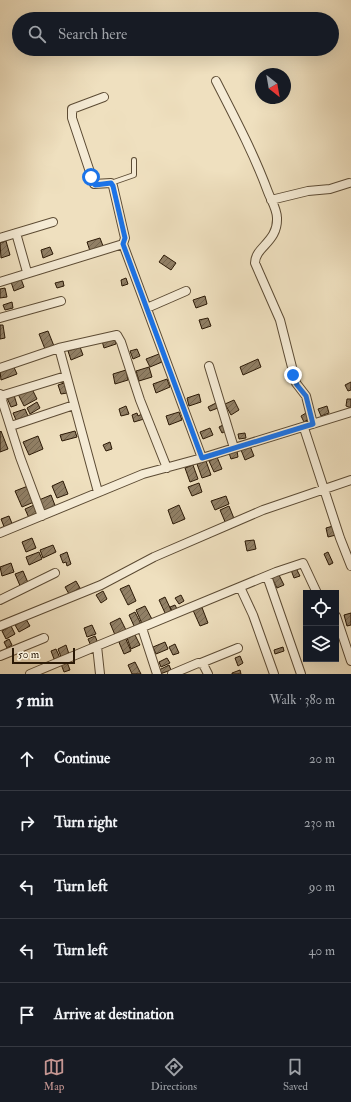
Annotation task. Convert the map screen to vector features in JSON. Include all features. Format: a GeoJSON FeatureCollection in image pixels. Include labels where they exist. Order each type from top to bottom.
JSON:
{"type":"FeatureCollection","features":[{"type":"Feature","properties":{"kind":"street"},"geometry":{"type":"LineString","coordinates":[[216,81],[252,153],[277,217],[273,236],[255,257],[255,263],[280,320],[296,383],[306,396],[313,424]]}},
{"type":"Feature","properties":{"kind":"street"},"geometry":{"type":"LineString","coordinates":[[104,97],[75,108],[71,112],[92,182],[95,185],[111,183],[113,186],[125,238],[123,244],[202,458]]}},
{"type":"Feature","properties":{"kind":"street"},"geometry":{"type":"LineString","coordinates":[[271,200],[330,189],[350,183]]}},
{"type":"Feature","properties":{"kind":"street"},"geometry":{"type":"LineString","coordinates":[[0,238],[53,222]]}},
{"type":"Feature","properties":{"kind":"street"},"geometry":{"type":"LineString","coordinates":[[16,233],[27,272]]}},
{"type":"Feature","properties":{"kind":"street"},"geometry":{"type":"LineString","coordinates":[[0,282],[27,272],[123,244]]}},
{"type":"Feature","properties":{"kind":"street"},"geometry":{"type":"LineString","coordinates":[[147,308],[186,291]]}},
{"type":"Feature","properties":{"kind":"street"},"geometry":{"type":"LineString","coordinates":[[0,318],[61,301]]}},
{"type":"Feature","properties":{"kind":"street"},"geometry":{"type":"LineString","coordinates":[[0,368],[59,348],[117,335],[140,400],[167,468]]}},
{"type":"Feature","properties":{"kind":"street"},"geometry":{"type":"LineString","coordinates":[[59,348],[98,492]]}},
{"type":"Feature","properties":{"kind":"street"},"geometry":{"type":"LineString","coordinates":[[209,366],[234,448]]}},
{"type":"Feature","properties":{"kind":"street"},"geometry":{"type":"LineString","coordinates":[[42,516],[20,457],[0,395],[66,376]]}},
{"type":"Feature","properties":{"kind":"street"},"geometry":{"type":"LineString","coordinates":[[11,426],[74,405]]}},
{"type":"Feature","properties":{"kind":"street"},"geometry":{"type":"LineString","coordinates":[[0,533],[143,474],[304,428],[351,412]]}},
{"type":"Feature","properties":{"kind":"street"},"geometry":{"type":"LineString","coordinates":[[304,428],[351,566]]}},
{"type":"Feature","properties":{"kind":"street"},"geometry":{"type":"LineString","coordinates":[[0,626],[101,585],[154,557],[263,510],[351,480]]}},
{"type":"Feature","properties":{"kind":"street"},"geometry":{"type":"LineString","coordinates":[[30,674],[267,576],[303,563],[316,590]]}},
{"type":"Feature","properties":{"kind":"street"},"geometry":{"type":"LineString","coordinates":[[0,600],[55,573]]}},
{"type":"Feature","properties":{"kind":"street"},"geometry":{"type":"LineString","coordinates":[[267,576],[301,674]]}},
{"type":"Feature","properties":{"kind":"street"},"geometry":{"type":"LineString","coordinates":[[240,587],[253,615],[274,674]]}},
{"type":"Feature","properties":{"kind":"street"},"geometry":{"type":"LineString","coordinates":[[339,625],[351,661]]}},
{"type":"Feature","properties":{"kind":"street"},"geometry":{"type":"LineString","coordinates":[[142,628],[157,674]]}},
{"type":"Feature","properties":{"kind":"street"},"geometry":{"type":"LineString","coordinates":[[0,656],[44,638]]}},
{"type":"Feature","properties":{"kind":"street"},"geometry":{"type":"LineString","coordinates":[[97,646],[100,674]]}},
{"type":"Feature","properties":{"kind":"street"},"geometry":{"type":"LineString","coordinates":[[172,674],[238,648]]}},
{"type":"Feature","properties":{"kind":"street"},"geometry":{"type":"LineString","coordinates":[[201,663],[208,674]]}},
{"type":"Feature","properties":{"kind":"lane"},"geometry":{"type":"LineString","coordinates":[[111,183],[134,175],[134,160]]}},
{"type":"Feature","properties":{"kind":"building"},"geometry":{"type":"Polygon","coordinates":[[[100,238],[103,246],[90,251],[87,242],[100,238]]]}},
{"type":"Feature","properties":{"kind":"building"},"geometry":{"type":"Polygon","coordinates":[[[6,241],[10,255],[1,258],[0,243],[6,241]]]}},
{"type":"Feature","properties":{"kind":"building"},"geometry":{"type":"Polygon","coordinates":[[[50,247],[53,254],[43,258],[41,250],[50,247]]]}},
{"type":"Feature","properties":{"kind":"building"},"geometry":{"type":"Polygon","coordinates":[[[164,255],[176,263],[171,270],[159,262],[164,255]]]}},
{"type":"Feature","properties":{"kind":"building"},"geometry":{"type":"Polygon","coordinates":[[[126,278],[128,284],[122,286],[121,280],[126,278]]]}},
{"type":"Feature","properties":{"kind":"building"},"geometry":{"type":"Polygon","coordinates":[[[21,279],[24,287],[14,291],[11,282],[21,279]]]}},
{"type":"Feature","properties":{"kind":"building"},"geometry":{"type":"Polygon","coordinates":[[[63,281],[64,286],[57,288],[55,283],[63,281]]]}},
{"type":"Feature","properties":{"kind":"building"},"geometry":{"type":"Polygon","coordinates":[[[5,288],[7,297],[0,298],[0,289],[5,288]]]}},
{"type":"Feature","properties":{"kind":"building"},"geometry":{"type":"Polygon","coordinates":[[[205,296],[207,304],[196,308],[193,300],[205,296]]]}},
{"type":"Feature","properties":{"kind":"building"},"geometry":{"type":"Polygon","coordinates":[[[12,302],[13,308],[5,310],[3,305],[12,302]]]}},
{"type":"Feature","properties":{"kind":"building"},"geometry":{"type":"Polygon","coordinates":[[[208,318],[211,326],[202,329],[199,320],[208,318]]]}},
{"type":"Feature","properties":{"kind":"building"},"geometry":{"type":"Polygon","coordinates":[[[0,325],[3,325],[5,338],[0,339],[0,325]]]}},
{"type":"Feature","properties":{"kind":"building"},"geometry":{"type":"Polygon","coordinates":[[[48,331],[54,346],[45,349],[39,334],[48,331]]]}},
{"type":"Feature","properties":{"kind":"building"},"geometry":{"type":"Polygon","coordinates":[[[115,338],[116,344],[104,348],[102,341],[115,338]]]}},
{"type":"Feature","properties":{"kind":"building"},"geometry":{"type":"Polygon","coordinates":[[[80,347],[83,355],[71,360],[68,351],[80,347]]]}},
{"type":"Feature","properties":{"kind":"building"},"geometry":{"type":"Polygon","coordinates":[[[137,349],[140,356],[133,359],[130,351],[137,349]]]}},
{"type":"Feature","properties":{"kind":"building"},"geometry":{"type":"Polygon","coordinates":[[[159,354],[162,362],[150,367],[146,359],[159,354]]]}},
{"type":"Feature","properties":{"kind":"building"},"geometry":{"type":"Polygon","coordinates":[[[258,359],[261,367],[243,375],[240,367],[258,359]]]}},
{"type":"Feature","properties":{"kind":"building"},"geometry":{"type":"Polygon","coordinates":[[[13,365],[17,374],[1,380],[0,371],[13,365]]]}},
{"type":"Feature","properties":{"kind":"building"},"geometry":{"type":"Polygon","coordinates":[[[149,367],[152,377],[139,381],[136,371],[149,367]]]}},
{"type":"Feature","properties":{"kind":"building"},"geometry":{"type":"Polygon","coordinates":[[[126,370],[128,380],[115,384],[113,374],[126,370]]]}},
{"type":"Feature","properties":{"kind":"building"},"geometry":{"type":"Polygon","coordinates":[[[167,379],[170,387],[156,393],[153,384],[167,379]]]}},
{"type":"Feature","properties":{"kind":"building"},"geometry":{"type":"Polygon","coordinates":[[[351,382],[351,390],[348,391],[345,385],[351,382]]]}},
{"type":"Feature","properties":{"kind":"building"},"geometry":{"type":"Polygon","coordinates":[[[64,383],[67,393],[61,394],[58,385],[64,383]]]}},
{"type":"Feature","properties":{"kind":"building"},"geometry":{"type":"Polygon","coordinates":[[[31,387],[37,399],[24,406],[18,394],[31,387]]]}},
{"type":"Feature","properties":{"kind":"building"},"geometry":{"type":"Polygon","coordinates":[[[199,394],[201,402],[189,406],[187,398],[199,394]]]}},
{"type":"Feature","properties":{"kind":"building"},"geometry":{"type":"Polygon","coordinates":[[[14,395],[17,405],[11,407],[7,398],[14,395]]]}},
{"type":"Feature","properties":{"kind":"building"},"geometry":{"type":"Polygon","coordinates":[[[347,399],[351,399],[351,408],[346,406],[347,399]]]}},
{"type":"Feature","properties":{"kind":"building"},"geometry":{"type":"Polygon","coordinates":[[[234,400],[239,410],[231,415],[225,404],[234,400]]]}},
{"type":"Feature","properties":{"kind":"building"},"geometry":{"type":"Polygon","coordinates":[[[37,402],[40,408],[30,414],[27,408],[37,402]]]}},
{"type":"Feature","properties":{"kind":"building"},"geometry":{"type":"Polygon","coordinates":[[[216,403],[218,408],[210,411],[208,407],[216,403]]]}},
{"type":"Feature","properties":{"kind":"building"},"geometry":{"type":"Polygon","coordinates":[[[126,406],[129,414],[121,416],[119,409],[126,406]]]}},
{"type":"Feature","properties":{"kind":"building"},"geometry":{"type":"Polygon","coordinates":[[[327,406],[329,413],[321,416],[318,409],[327,406]]]}},
{"type":"Feature","properties":{"kind":"building"},"geometry":{"type":"Polygon","coordinates":[[[25,409],[28,416],[16,420],[13,413],[25,409]]]}},
{"type":"Feature","properties":{"kind":"building"},"geometry":{"type":"Polygon","coordinates":[[[179,412],[182,420],[169,425],[166,416],[179,412]]]}},
{"type":"Feature","properties":{"kind":"building"},"geometry":{"type":"Polygon","coordinates":[[[137,413],[138,416],[142,414],[144,419],[134,422],[132,415],[137,413]]]}},
{"type":"Feature","properties":{"kind":"building"},"geometry":{"type":"Polygon","coordinates":[[[306,413],[309,419],[304,422],[301,416],[306,413]]]}},
{"type":"Feature","properties":{"kind":"building"},"geometry":{"type":"Polygon","coordinates":[[[223,425],[226,431],[222,433],[219,427],[223,425]]]}},
{"type":"Feature","properties":{"kind":"building"},"geometry":{"type":"Polygon","coordinates":[[[210,428],[213,435],[203,439],[200,432],[210,428]]]}},
{"type":"Feature","properties":{"kind":"building"},"geometry":{"type":"Polygon","coordinates":[[[1,431],[8,449],[0,452],[0,432],[1,431]]]}},
{"type":"Feature","properties":{"kind":"building"},"geometry":{"type":"Polygon","coordinates":[[[75,431],[77,437],[62,441],[60,435],[75,431]]]}},
{"type":"Feature","properties":{"kind":"building"},"geometry":{"type":"Polygon","coordinates":[[[245,433],[246,438],[239,439],[238,434],[245,433]]]}},
{"type":"Feature","properties":{"kind":"building"},"geometry":{"type":"Polygon","coordinates":[[[38,436],[43,449],[29,455],[23,442],[38,436]]]}},
{"type":"Feature","properties":{"kind":"building"},"geometry":{"type":"Polygon","coordinates":[[[110,442],[112,449],[106,451],[103,445],[110,442]]]}},
{"type":"Feature","properties":{"kind":"building"},"geometry":{"type":"Polygon","coordinates":[[[250,446],[254,456],[245,460],[241,450],[250,446]]]}},
{"type":"Feature","properties":{"kind":"building"},"geometry":{"type":"Polygon","coordinates":[[[237,451],[238,457],[231,459],[229,453],[237,451]]]}},
{"type":"Feature","properties":{"kind":"building"},"geometry":{"type":"Polygon","coordinates":[[[217,457],[222,469],[214,472],[209,461],[217,457]]]}},
{"type":"Feature","properties":{"kind":"building"},"geometry":{"type":"Polygon","coordinates":[[[206,461],[211,475],[202,478],[197,464],[206,461]]]}},
{"type":"Feature","properties":{"kind":"building"},"geometry":{"type":"Polygon","coordinates":[[[193,465],[198,479],[190,482],[185,468],[193,465]]]}},
{"type":"Feature","properties":{"kind":"building"},"geometry":{"type":"Polygon","coordinates":[[[63,481],[68,494],[57,498],[52,486],[63,481]]]}},
{"type":"Feature","properties":{"kind":"building"},"geometry":{"type":"Polygon","coordinates":[[[199,483],[202,492],[192,496],[188,487],[199,483]]]}},
{"type":"Feature","properties":{"kind":"building"},"geometry":{"type":"Polygon","coordinates":[[[28,486],[34,502],[22,507],[15,491],[28,486]]]}},
{"type":"Feature","properties":{"kind":"building"},"geometry":{"type":"Polygon","coordinates":[[[51,495],[56,508],[44,512],[39,500],[51,495]]]}},
{"type":"Feature","properties":{"kind":"building"},"geometry":{"type":"Polygon","coordinates":[[[226,496],[229,504],[215,510],[211,501],[226,496]]]}},
{"type":"Feature","properties":{"kind":"building"},"geometry":{"type":"Polygon","coordinates":[[[34,505],[38,515],[29,518],[25,509],[34,505]]]}},
{"type":"Feature","properties":{"kind":"building"},"geometry":{"type":"Polygon","coordinates":[[[179,505],[185,519],[173,524],[168,510],[179,505]]]}},
{"type":"Feature","properties":{"kind":"building"},"geometry":{"type":"Polygon","coordinates":[[[229,506],[235,521],[226,524],[220,510],[229,506]]]}},
{"type":"Feature","properties":{"kind":"building"},"geometry":{"type":"Polygon","coordinates":[[[9,516],[13,526],[5,529],[1,519],[9,516]]]}},
{"type":"Feature","properties":{"kind":"building"},"geometry":{"type":"Polygon","coordinates":[[[333,526],[336,535],[328,537],[326,528],[333,526]]]}},
{"type":"Feature","properties":{"kind":"building"},"geometry":{"type":"Polygon","coordinates":[[[32,538],[36,548],[26,552],[22,542],[32,538]]]}},
{"type":"Feature","properties":{"kind":"building"},"geometry":{"type":"Polygon","coordinates":[[[254,540],[256,549],[247,551],[245,541],[254,540]]]}},
{"type":"Feature","properties":{"kind":"building"},"geometry":{"type":"Polygon","coordinates":[[[53,545],[56,552],[43,558],[40,550],[53,545]]]}},
{"type":"Feature","properties":{"kind":"building"},"geometry":{"type":"Polygon","coordinates":[[[39,552],[42,559],[29,565],[26,557],[39,552]]]}},
{"type":"Feature","properties":{"kind":"building"},"geometry":{"type":"Polygon","coordinates":[[[67,552],[71,564],[67,566],[66,562],[63,563],[60,555],[67,552]]]}},
{"type":"Feature","properties":{"kind":"building"},"geometry":{"type":"Polygon","coordinates":[[[328,552],[333,563],[329,565],[324,554],[328,552]]]}},
{"type":"Feature","properties":{"kind":"building"},"geometry":{"type":"Polygon","coordinates":[[[11,563],[14,572],[2,576],[0,567],[11,563]]]}},
{"type":"Feature","properties":{"kind":"building"},"geometry":{"type":"Polygon","coordinates":[[[296,568],[300,576],[294,578],[291,570],[296,568]]]}},
{"type":"Feature","properties":{"kind":"building"},"geometry":{"type":"Polygon","coordinates":[[[23,571],[29,585],[21,588],[15,574],[23,571]]]}},
{"type":"Feature","properties":{"kind":"building"},"geometry":{"type":"Polygon","coordinates":[[[279,575],[284,585],[277,588],[272,578],[279,575]]]}},
{"type":"Feature","properties":{"kind":"building"},"geometry":{"type":"Polygon","coordinates":[[[76,581],[80,588],[69,594],[65,587],[76,581]]]}},
{"type":"Feature","properties":{"kind":"building"},"geometry":{"type":"Polygon","coordinates":[[[129,585],[136,601],[128,605],[120,589],[129,585]]]}},
{"type":"Feature","properties":{"kind":"building"},"geometry":{"type":"Polygon","coordinates":[[[103,591],[107,599],[101,603],[96,595],[103,591]]]}},
{"type":"Feature","properties":{"kind":"building"},"geometry":{"type":"Polygon","coordinates":[[[181,595],[184,601],[179,604],[175,598],[181,595]]]}},
{"type":"Feature","properties":{"kind":"building"},"geometry":{"type":"Polygon","coordinates":[[[165,597],[172,612],[166,615],[159,600],[165,597]]]}},
{"type":"Feature","properties":{"kind":"building"},"geometry":{"type":"Polygon","coordinates":[[[175,605],[177,609],[172,611],[170,607],[175,605]]]}},
{"type":"Feature","properties":{"kind":"building"},"geometry":{"type":"Polygon","coordinates":[[[201,605],[208,623],[200,626],[192,608],[201,605]]]}},
{"type":"Feature","properties":{"kind":"building"},"geometry":{"type":"Polygon","coordinates":[[[145,606],[153,621],[143,626],[136,610],[145,606]]]}},
{"type":"Feature","properties":{"kind":"building"},"geometry":{"type":"Polygon","coordinates":[[[135,612],[142,626],[135,628],[129,615],[135,612]]]}},
{"type":"Feature","properties":{"kind":"building"},"geometry":{"type":"Polygon","coordinates":[[[351,613],[351,625],[347,626],[344,615],[351,613]]]}},
{"type":"Feature","properties":{"kind":"building"},"geometry":{"type":"Polygon","coordinates":[[[120,618],[126,630],[115,635],[110,623],[120,618]]]}},
{"type":"Feature","properties":{"kind":"building"},"geometry":{"type":"Polygon","coordinates":[[[26,619],[30,626],[19,632],[15,625],[26,619]]]}},
{"type":"Feature","properties":{"kind":"building"},"geometry":{"type":"Polygon","coordinates":[[[92,625],[96,634],[87,637],[84,628],[92,625]]]}},
{"type":"Feature","properties":{"kind":"building"},"geometry":{"type":"Polygon","coordinates":[[[11,626],[15,634],[6,639],[2,631],[11,626]]]}},
{"type":"Feature","properties":{"kind":"building"},"geometry":{"type":"Polygon","coordinates":[[[135,635],[140,645],[131,649],[127,638],[135,635]]]}},
{"type":"Feature","properties":{"kind":"building"},"geometry":{"type":"Polygon","coordinates":[[[95,636],[98,643],[91,646],[88,639],[95,636]]]}},
{"type":"Feature","properties":{"kind":"building"},"geometry":{"type":"Polygon","coordinates":[[[125,637],[131,651],[124,654],[118,640],[125,637]]]}},
{"type":"Feature","properties":{"kind":"building"},"geometry":{"type":"Polygon","coordinates":[[[9,639],[12,645],[7,648],[4,642],[9,639]]]}},
{"type":"Feature","properties":{"kind":"building"},"geometry":{"type":"Polygon","coordinates":[[[165,642],[168,649],[156,654],[153,647],[165,642]]]}},
{"type":"Feature","properties":{"kind":"building"},"geometry":{"type":"Polygon","coordinates":[[[175,644],[179,653],[173,655],[169,647],[175,644]]]}},
{"type":"Feature","properties":{"kind":"building"},"geometry":{"type":"Polygon","coordinates":[[[66,645],[69,654],[61,657],[58,649],[66,645]]]}},
{"type":"Feature","properties":{"kind":"building"},"geometry":{"type":"Polygon","coordinates":[[[283,647],[284,651],[275,654],[274,650],[283,647]]]}},
{"type":"Feature","properties":{"kind":"building"},"geometry":{"type":"Polygon","coordinates":[[[56,649],[60,658],[54,659],[51,651],[56,649]]]}},
{"type":"Feature","properties":{"kind":"building"},"geometry":{"type":"Polygon","coordinates":[[[240,656],[243,663],[238,666],[235,658],[240,656]]]}},
{"type":"Feature","properties":{"kind":"building"},"geometry":{"type":"Polygon","coordinates":[[[167,658],[170,663],[161,667],[159,662],[167,658]]]}},
{"type":"Feature","properties":{"kind":"building"},"geometry":{"type":"Polygon","coordinates":[[[67,662],[70,670],[64,672],[61,664],[67,662]]]}},
{"type":"Feature","properties":{"kind":"building"},"geometry":{"type":"Polygon","coordinates":[[[135,662],[141,674],[132,674],[128,665],[135,662]]]}},
{"type":"Feature","properties":{"kind":"building"},"geometry":{"type":"Polygon","coordinates":[[[169,665],[171,670],[160,674],[159,670],[169,665]]]}},
{"type":"Feature","properties":{"kind":"building"},"geometry":{"type":"Polygon","coordinates":[[[240,670],[241,674],[232,674],[232,673],[240,670]]]}},
{"type":"Feature","properties":{"kind":"route"},"geometry":{"type":"LineString","coordinates":[[91,177],[92,182],[95,185],[111,183],[113,186],[125,238],[123,244],[173,383],[202,458],[313,424],[306,396],[302,389],[297,385],[293,375]]}}]}
